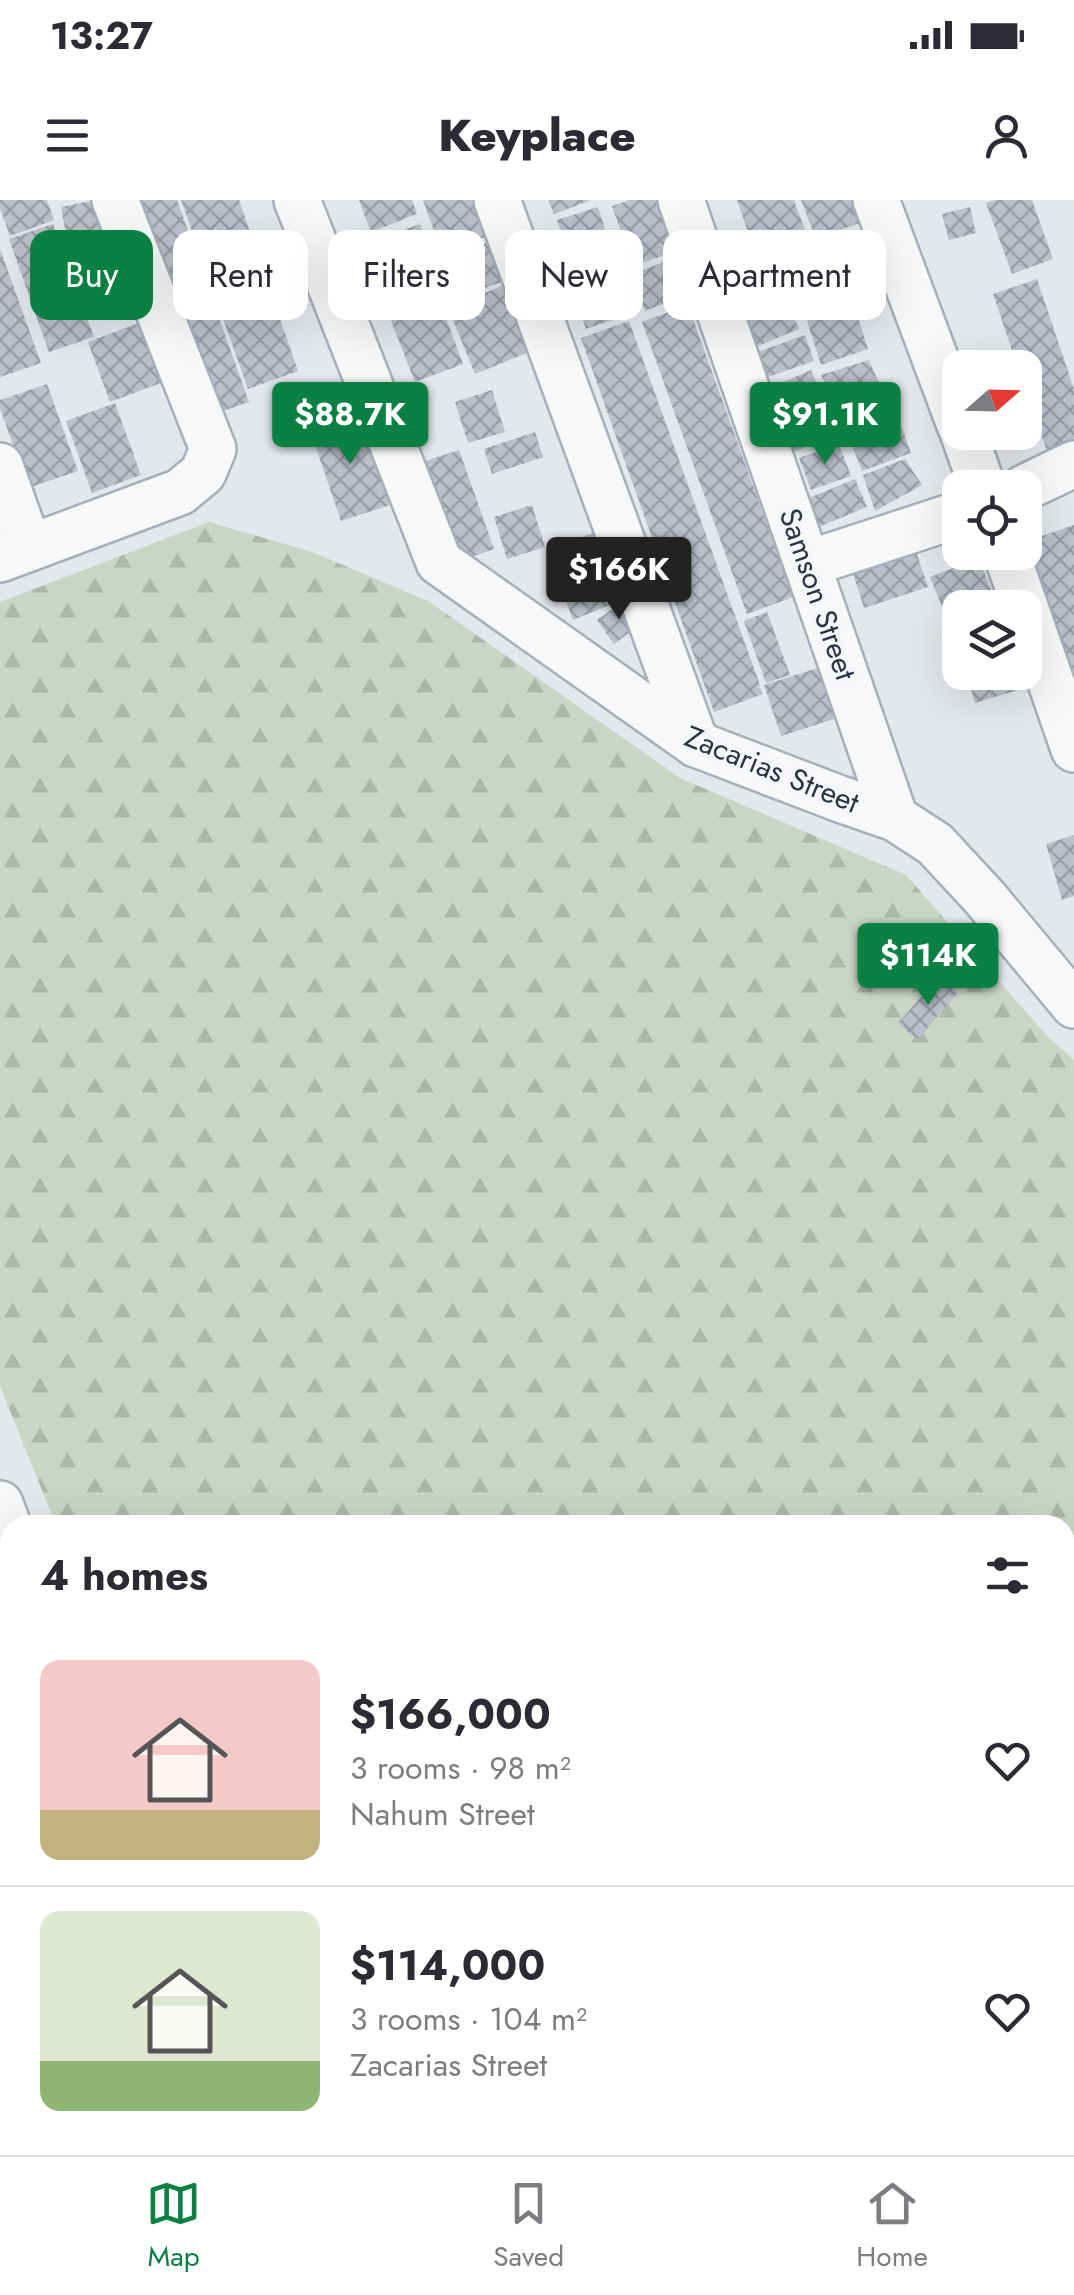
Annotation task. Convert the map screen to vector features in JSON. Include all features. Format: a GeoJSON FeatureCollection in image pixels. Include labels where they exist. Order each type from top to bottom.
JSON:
{"type":"FeatureCollection","features":[{"type":"Feature","properties":{"kind":"street"},"geometry":{"type":"LineString","coordinates":[[0,466],[14,554],[180,492],[204,473],[213,449],[115,200]]}},
{"type":"Feature","properties":{"kind":"street","name":"Zacarias Street"},"geometry":{"type":"LineString","coordinates":[[298,200],[439,562],[696,744],[895,818],[935,844],[1074,1006]]}},
{"type":"Feature","properties":{"kind":"street"},"geometry":{"type":"LineString","coordinates":[[497,200],[696,744]]}},
{"type":"Feature","properties":{"kind":"street","name":"Samson Street"},"geometry":{"type":"LineString","coordinates":[[681,200],[895,818]]}},
{"type":"Feature","properties":{"kind":"street"},"geometry":{"type":"LineString","coordinates":[[876,200],[942,377]]}},
{"type":"Feature","properties":{"kind":"street"},"geometry":{"type":"LineString","coordinates":[[1042,479],[1074,464]]}},
{"type":"Feature","properties":{"kind":"street"},"geometry":{"type":"LineString","coordinates":[[808,564],[942,520]]}},
{"type":"Feature","properties":{"kind":"street"},"geometry":{"type":"LineString","coordinates":[[1012,570],[1074,749]]}},
{"type":"Feature","properties":{"kind":"green space"},"geometry":{"type":"Polygon","coordinates":[[[209,522],[312,552],[428,601],[680,778],[906,875],[1048,1037],[1074,1060],[1074,1515],[52,1515],[0,1386],[0,602],[209,522]]]}},
{"type":"Feature","properties":{"kind":"building"},"geometry":{"type":"Polygon","coordinates":[[[0,200],[47,200],[54,220],[10,236],[0,200]]]}},
{"type":"Feature","properties":{"kind":"building"},"geometry":{"type":"Polygon","coordinates":[[[95,200],[101,230],[65,230],[61,207],[95,200]]]}},
{"type":"Feature","properties":{"kind":"building"},"geometry":{"type":"Polygon","coordinates":[[[125,200],[177,200],[188,230],[173,230],[173,320],[220,320],[249,402],[203,418],[153,278],[153,230],[136,230],[125,200]]]}},
{"type":"Feature","properties":{"kind":"building"},"geometry":{"type":"Polygon","coordinates":[[[181,200],[239,200],[249,230],[192,230],[181,200]]]}},
{"type":"Feature","properties":{"kind":"building"},"geometry":{"type":"Polygon","coordinates":[[[359,200],[412,200],[417,214],[370,230],[359,200]]]}},
{"type":"Feature","properties":{"kind":"building"},"geometry":{"type":"Polygon","coordinates":[[[423,200],[484,200],[496,233],[485,237],[485,230],[434,230],[423,200]]]}},
{"type":"Feature","properties":{"kind":"building"},"geometry":{"type":"Polygon","coordinates":[[[548,200],[591,200],[554,214],[548,200]]]}},
{"type":"Feature","properties":{"kind":"building"},"geometry":{"type":"Polygon","coordinates":[[[630,200],[662,200],[672,230],[663,230],[663,256],[643,263],[643,230],[620,230],[612,206],[630,200]]]}},
{"type":"Feature","properties":{"kind":"building"},"geometry":{"type":"Polygon","coordinates":[[[737,200],[794,200],[805,230],[747,230],[737,200]]]}},
{"type":"Feature","properties":{"kind":"building"},"geometry":{"type":"Polygon","coordinates":[[[801,200],[857,200],[865,221],[840,230],[813,230],[801,200]]]}},
{"type":"Feature","properties":{"kind":"building"},"geometry":{"type":"Polygon","coordinates":[[[1032,200],[1053,259],[1012,274],[986,203],[1032,200]]]}},
{"type":"Feature","properties":{"kind":"building"},"geometry":{"type":"Polygon","coordinates":[[[598,207],[605,230],[560,230],[557,220],[598,207]]]}},
{"type":"Feature","properties":{"kind":"building"},"geometry":{"type":"Polygon","coordinates":[[[970,207],[976,233],[949,240],[942,214],[970,207]]]}},
{"type":"Feature","properties":{"kind":"building"},"geometry":{"type":"Polygon","coordinates":[[[30,232],[30,298],[9,239],[30,232]]]}},
{"type":"Feature","properties":{"kind":"building"},"geometry":{"type":"Polygon","coordinates":[[[495,239],[505,266],[505,281],[485,288],[485,243],[495,239]]]}},
{"type":"Feature","properties":{"kind":"building"},"geometry":{"type":"Polygon","coordinates":[[[0,249],[41,363],[0,377],[0,249]]]}},
{"type":"Feature","properties":{"kind":"building"},"geometry":{"type":"Polygon","coordinates":[[[663,262],[663,304],[645,311],[643,306],[643,270],[663,262]]]}},
{"type":"Feature","properties":{"kind":"building"},"geometry":{"type":"Polygon","coordinates":[[[1037,279],[1074,389],[1074,442],[1047,451],[1042,437],[1042,350],[1012,350],[993,294],[1037,279]]]}},
{"type":"Feature","properties":{"kind":"building"},"geometry":{"type":"Polygon","coordinates":[[[502,286],[505,320],[516,320],[529,352],[475,374],[453,320],[485,320],[485,293],[502,286]]]}},
{"type":"Feature","properties":{"kind":"building"},"geometry":{"type":"Polygon","coordinates":[[[663,314],[663,320],[693,320],[793,597],[747,614],[642,322],[663,314]]]}},
{"type":"Feature","properties":{"kind":"building"},"geometry":{"type":"Polygon","coordinates":[[[38,320],[88,320],[94,337],[49,352],[38,320]]]}},
{"type":"Feature","properties":{"kind":"building"},"geometry":{"type":"Polygon","coordinates":[[[224,320],[280,320],[298,371],[248,389],[224,320]]]}},
{"type":"Feature","properties":{"kind":"building"},"geometry":{"type":"Polygon","coordinates":[[[391,320],[447,320],[463,364],[415,382],[391,320]]]}},
{"type":"Feature","properties":{"kind":"building"},"geometry":{"type":"Polygon","coordinates":[[[583,320],[612,320],[586,329],[583,320]]]}},
{"type":"Feature","properties":{"kind":"building"},"geometry":{"type":"Polygon","coordinates":[[[747,320],[795,320],[799,329],[758,346],[747,320]]]}},
{"type":"Feature","properties":{"kind":"building"},"geometry":{"type":"Polygon","coordinates":[[[807,320],[859,320],[868,349],[821,365],[807,320]]]}},
{"type":"Feature","properties":{"kind":"building"},"geometry":{"type":"Polygon","coordinates":[[[629,321],[760,685],[757,688],[763,694],[714,712],[581,338],[629,321]]]}},
{"type":"Feature","properties":{"kind":"building"},"geometry":{"type":"Polygon","coordinates":[[[139,323],[161,383],[110,402],[88,342],[139,323]]]}},
{"type":"Feature","properties":{"kind":"building"},"geometry":{"type":"Polygon","coordinates":[[[805,335],[814,361],[765,378],[755,353],[805,335]]]}},
{"type":"Feature","properties":{"kind":"building"},"geometry":{"type":"Polygon","coordinates":[[[869,360],[892,413],[849,437],[821,375],[869,360]]]}},
{"type":"Feature","properties":{"kind":"building"},"geometry":{"type":"Polygon","coordinates":[[[811,370],[825,403],[785,420],[772,387],[811,370]]]}},
{"type":"Feature","properties":{"kind":"building"},"geometry":{"type":"Polygon","coordinates":[[[47,384],[78,471],[28,488],[0,400],[47,384]]]}},
{"type":"Feature","properties":{"kind":"building"},"geometry":{"type":"Polygon","coordinates":[[[492,390],[505,432],[468,443],[455,402],[492,390]]]}},
{"type":"Feature","properties":{"kind":"building"},"geometry":{"type":"Polygon","coordinates":[[[115,403],[141,475],[92,493],[66,421],[115,403]]]}},
{"type":"Feature","properties":{"kind":"building"},"geometry":{"type":"Polygon","coordinates":[[[832,405],[843,433],[790,453],[780,424],[832,405]]]}},
{"type":"Feature","properties":{"kind":"building"},"geometry":{"type":"Polygon","coordinates":[[[358,413],[390,505],[341,521],[310,430],[358,413]]]}},
{"type":"Feature","properties":{"kind":"building"},"geometry":{"type":"Polygon","coordinates":[[[902,428],[911,453],[862,471],[853,448],[902,428]]]}},
{"type":"Feature","properties":{"kind":"building"},"geometry":{"type":"Polygon","coordinates":[[[535,432],[543,457],[492,474],[484,449],[535,432]]]}},
{"type":"Feature","properties":{"kind":"building"},"geometry":{"type":"Polygon","coordinates":[[[839,444],[851,476],[811,490],[799,458],[839,444]]]}},
{"type":"Feature","properties":{"kind":"building"},"geometry":{"type":"Polygon","coordinates":[[[459,450],[494,549],[445,566],[410,466],[459,450]]]}},
{"type":"Feature","properties":{"kind":"building"},"geometry":{"type":"Polygon","coordinates":[[[905,459],[922,485],[875,511],[863,475],[905,459]]]}},
{"type":"Feature","properties":{"kind":"building"},"geometry":{"type":"Polygon","coordinates":[[[855,479],[867,507],[811,530],[799,502],[855,479]]]}},
{"type":"Feature","properties":{"kind":"building"},"geometry":{"type":"Polygon","coordinates":[[[532,505],[545,547],[507,559],[494,517],[532,505]]]}},
{"type":"Feature","properties":{"kind":"building"},"geometry":{"type":"Polygon","coordinates":[[[1074,525],[1074,671],[1037,570],[1042,570],[1042,536],[1074,525]]]}},
{"type":"Feature","properties":{"kind":"building"},"geometry":{"type":"Polygon","coordinates":[[[595,532],[622,600],[573,620],[547,551],[595,532]]]}},
{"type":"Feature","properties":{"kind":"building"},"geometry":{"type":"Polygon","coordinates":[[[913,543],[928,587],[864,608],[850,564],[913,543]]]}},
{"type":"Feature","properties":{"kind":"building"},"geometry":{"type":"Polygon","coordinates":[[[948,570],[984,570],[991,590],[942,590],[942,607],[930,577],[948,570]]]}},
{"type":"Feature","properties":{"kind":"building"},"geometry":{"type":"Polygon","coordinates":[[[625,600],[642,623],[614,644],[597,620],[625,600]]]}},
{"type":"Feature","properties":{"kind":"building"},"geometry":{"type":"Polygon","coordinates":[[[767,612],[790,675],[766,683],[744,621],[767,612]]]}},
{"type":"Feature","properties":{"kind":"building"},"geometry":{"type":"Polygon","coordinates":[[[837,662],[853,713],[781,736],[764,685],[837,662]]]}},
{"type":"Feature","properties":{"kind":"building"},"geometry":{"type":"Polygon","coordinates":[[[971,690],[1018,690],[975,703],[971,690]]]}},
{"type":"Feature","properties":{"kind":"building"},"geometry":{"type":"Polygon","coordinates":[[[1074,835],[1074,896],[1062,900],[1046,844],[1074,835]]]}},
{"type":"Feature","properties":{"kind":"building"},"geometry":{"type":"Polygon","coordinates":[[[940,976],[958,993],[917,1040],[898,1023],[940,976]]]}}]}
